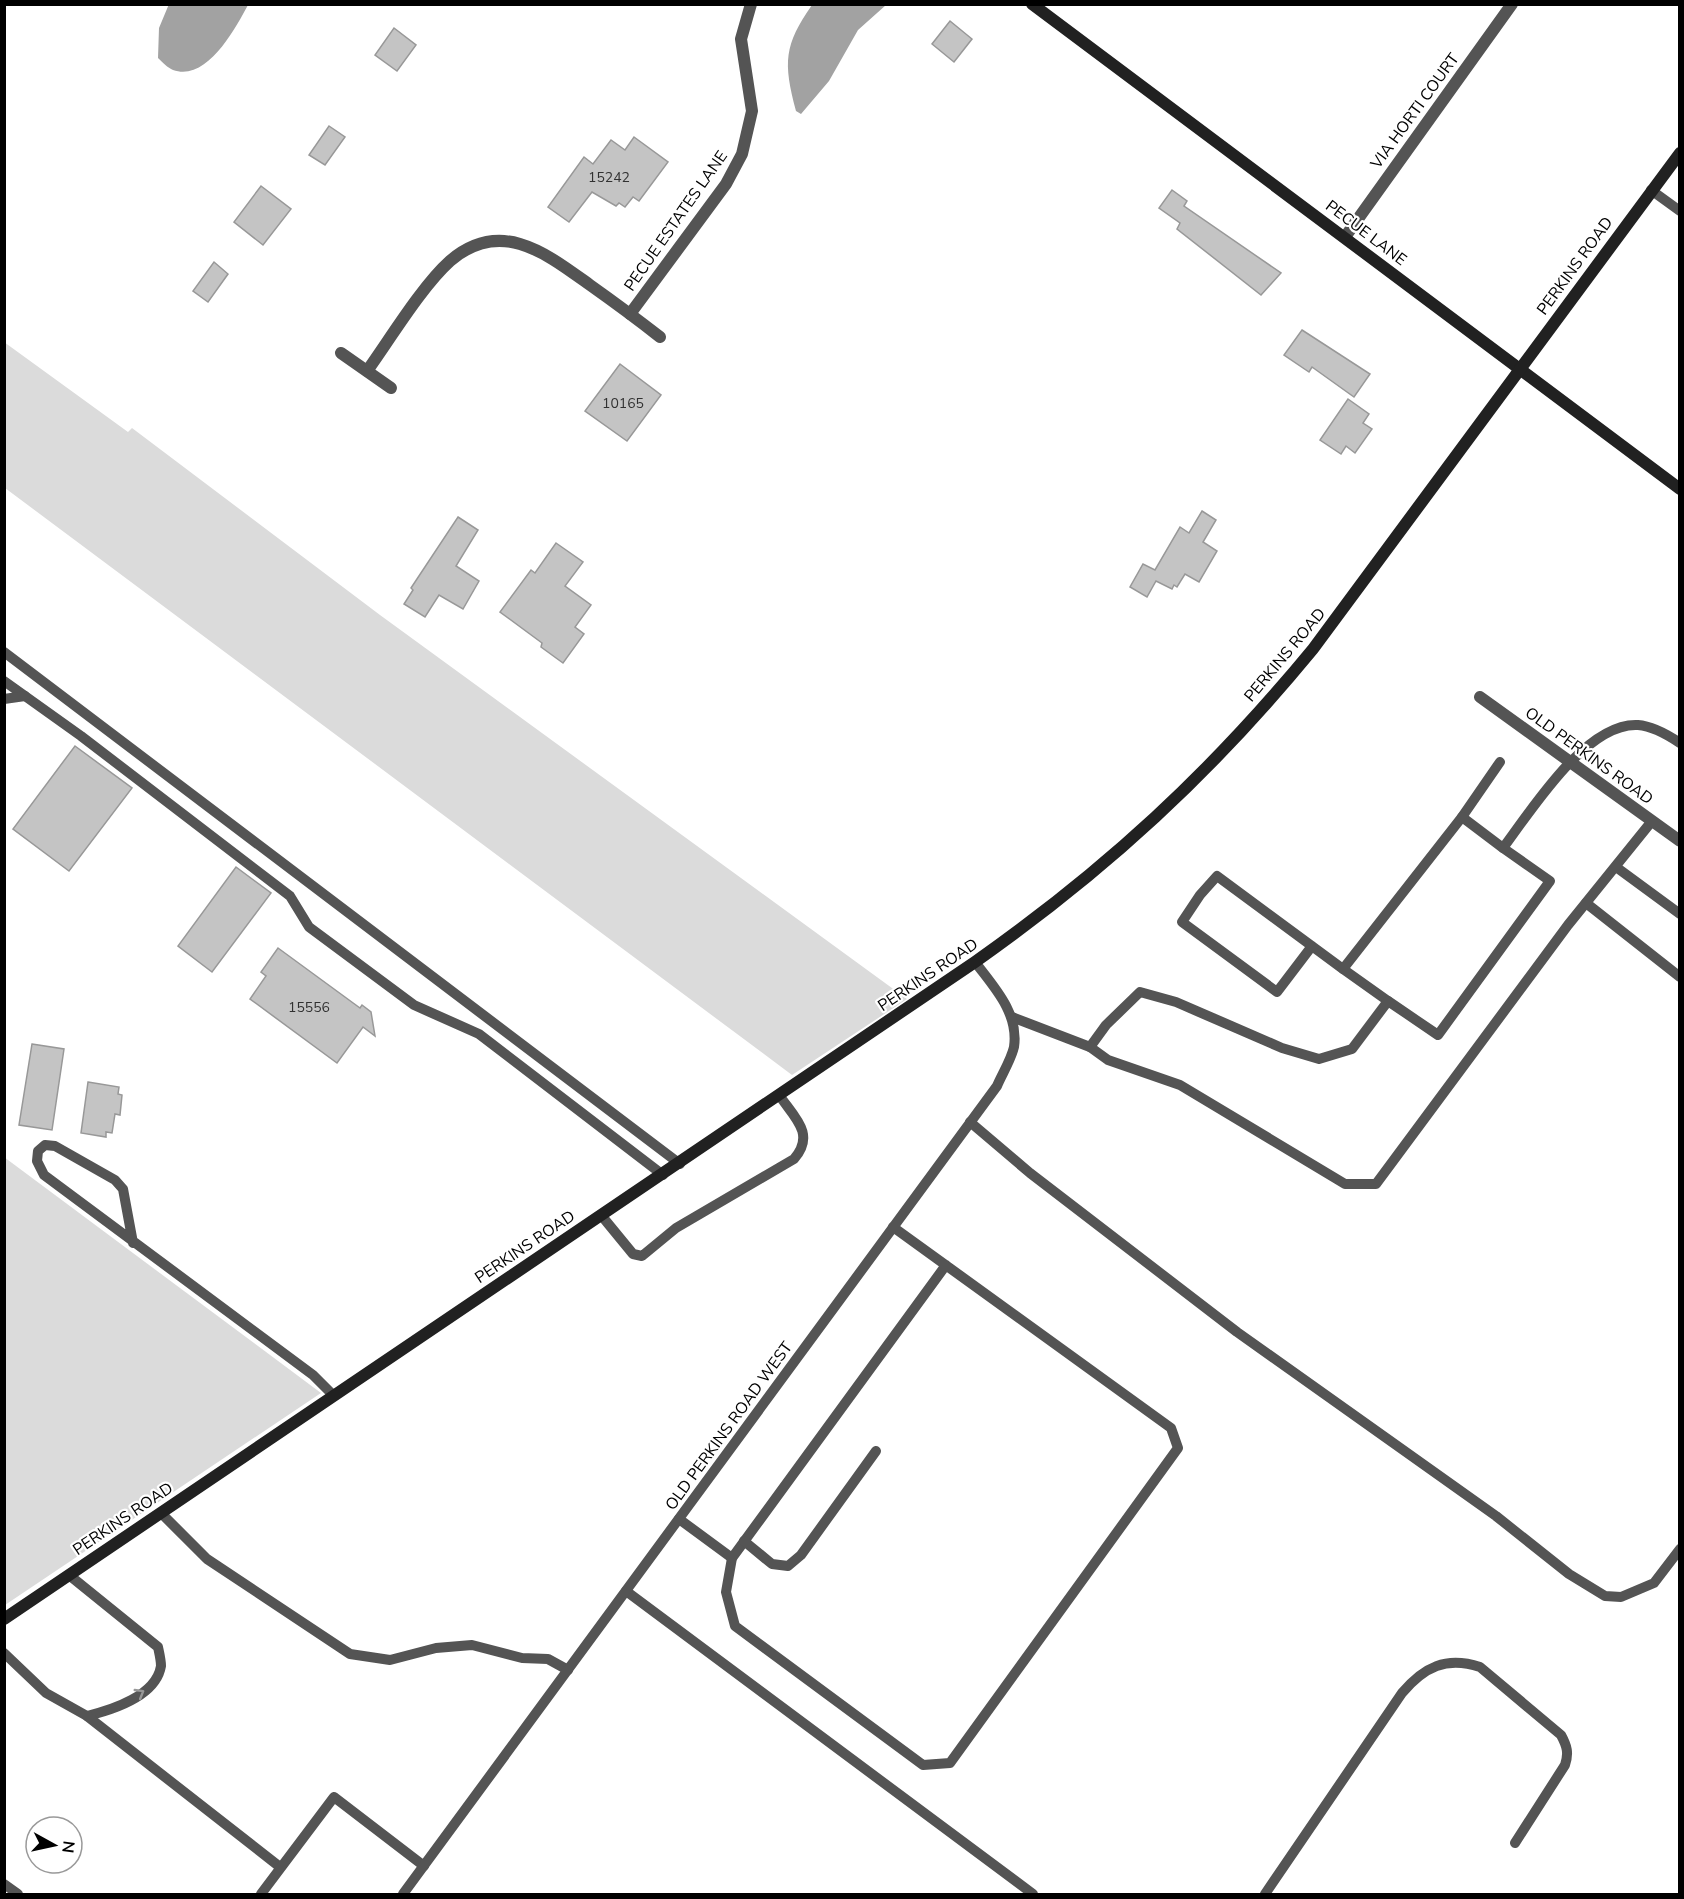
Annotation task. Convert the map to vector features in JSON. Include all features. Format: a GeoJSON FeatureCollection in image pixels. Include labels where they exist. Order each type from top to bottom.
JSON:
{"type":"FeatureCollection","features":[{"type":"Feature","properties":{"kind":"main road","name":"PECUE LANE"},"geometry":{"type":"LineString","coordinates":[[1032,4],[1680,489]]}},
{"type":"Feature","properties":{"kind":"main road","name":"PERKINS ROAD"},"geometry":{"type":"LineString","coordinates":[[4,1619],[601,1215],[680,1164],[975,962],[1039,917],[1123,848],[1193,783],[1278,692],[1347,605],[1680,153]]}},
{"type":"Feature","properties":{"kind":"street","name":"PECUE ESTATES LANE"},"geometry":{"type":"LineString","coordinates":[[630,314],[726,184],[742,154],[752,111],[741,39],[751,4]]}},
{"type":"Feature","properties":{"kind":"street","name":"VIA HORTI COURT"},"geometry":{"type":"LineString","coordinates":[[1345,237],[1512,4]]}},
{"type":"Feature","properties":{"kind":"street"},"geometry":{"type":"LineString","coordinates":[[367,371],[437,274],[452,260],[472,247],[504,241],[538,249],[660,338]]}},
{"type":"Feature","properties":{"kind":"street"},"geometry":{"type":"LineString","coordinates":[[341,352],[392,388]]}},
{"type":"Feature","properties":{"kind":"street","name":"OLD PERKINS ROAD"},"geometry":{"type":"LineString","coordinates":[[1480,697],[1680,841]]}},
{"type":"Feature","properties":{"kind":"lane"},"geometry":{"type":"LineString","coordinates":[[1651,190],[1680,211]]}},
{"type":"Feature","properties":{"kind":"lane"},"geometry":{"type":"LineString","coordinates":[[4,652],[680,1164]]}},
{"type":"Feature","properties":{"kind":"lane"},"geometry":{"type":"LineString","coordinates":[[4,681],[290,896],[309,927],[414,1005],[478,1034],[663,1175]]}},
{"type":"Feature","properties":{"kind":"lane"},"geometry":{"type":"LineString","coordinates":[[4,699],[25,696]]}},
{"type":"Feature","properties":{"kind":"lane"},"geometry":{"type":"LineString","coordinates":[[1503,848],[1569,762],[1605,734],[1637,725],[1665,733],[1680,743]]}},
{"type":"Feature","properties":{"kind":"lane"},"geometry":{"type":"LineString","coordinates":[[1343,969],[1462,817],[1500,762]]}},
{"type":"Feature","properties":{"kind":"lane"},"geometry":{"type":"LineString","coordinates":[[1312,946],[1277,992],[1182,922],[1200,895],[1217,876],[1312,946],[1343,969],[1438,1035],[1550,881],[1462,817]]}},
{"type":"Feature","properties":{"kind":"lane"},"geometry":{"type":"LineString","coordinates":[[1012,1017],[1090,1047],[1108,1060],[1180,1085],[1345,1184],[1376,1184],[1586,903],[1652,821]]}},
{"type":"Feature","properties":{"kind":"lane"},"geometry":{"type":"LineString","coordinates":[[1616,867],[1680,914]]}},
{"type":"Feature","properties":{"kind":"lane"},"geometry":{"type":"LineString","coordinates":[[1586,903],[1680,977]]}},
{"type":"Feature","properties":{"kind":"lane","name":"OLD PERKINS ROAD WEST"},"geometry":{"type":"LineString","coordinates":[[403,1894],[997,1086],[1014,1047],[1012,1017],[998,991],[975,962]]}},
{"type":"Feature","properties":{"kind":"lane"},"geometry":{"type":"LineString","coordinates":[[1090,1047],[1106,1025],[1140,992],[1176,1002],[1282,1048],[1319,1059],[1352,1049],[1388,1001]]}},
{"type":"Feature","properties":{"kind":"lane"},"geometry":{"type":"LineString","coordinates":[[601,1215],[633,1254],[642,1256],[676,1228],[794,1159],[804,1142],[803,1130],[779,1095]]}},
{"type":"Feature","properties":{"kind":"lane"},"geometry":{"type":"LineString","coordinates":[[970,1122],[1030,1173],[1237,1332],[1477,1502],[1569,1574],[1605,1596],[1621,1597],[1654,1583],[1680,1548]]}},
{"type":"Feature","properties":{"kind":"lane"},"geometry":{"type":"LineString","coordinates":[[133,1243],[123,1189],[115,1180],[55,1146],[45,1145],[38,1151],[37,1161],[44,1175],[133,1243],[313,1375],[334,1396]]}},
{"type":"Feature","properties":{"kind":"lane"},"geometry":{"type":"LineString","coordinates":[[893,1227],[1171,1428],[1178,1448],[950,1762],[923,1765],[735,1626],[726,1592],[732,1558],[946,1266]]}},
{"type":"Feature","properties":{"kind":"lane"},"geometry":{"type":"LineString","coordinates":[[744,1541],[772,1564],[788,1566],[801,1555],[876,1451]]}},
{"type":"Feature","properties":{"kind":"lane"},"geometry":{"type":"LineString","coordinates":[[160,1513],[207,1559],[350,1653],[390,1660],[436,1648],[472,1645],[522,1658],[548,1659],[568,1670]]}},
{"type":"Feature","properties":{"kind":"lane"},"geometry":{"type":"LineString","coordinates":[[679,1519],[732,1558]]}},
{"type":"Feature","properties":{"kind":"lane"},"geometry":{"type":"LineString","coordinates":[[69,1575],[158,1647],[161,1666],[148,1688],[111,1710],[87,1716]]}},
{"type":"Feature","properties":{"kind":"lane"},"geometry":{"type":"LineString","coordinates":[[626,1591],[1033,1894]]}},
{"type":"Feature","properties":{"kind":"lane"},"geometry":{"type":"LineString","coordinates":[[4,1653],[46,1694],[87,1716],[280,1867]]}},
{"type":"Feature","properties":{"kind":"lane"},"geometry":{"type":"LineString","coordinates":[[1265,1894],[1402,1693],[1414,1679],[1430,1667],[1449,1661],[1465,1662],[1480,1667],[1561,1735],[1567,1745],[1568,1757],[1565,1765],[1515,1843]]}},
{"type":"Feature","properties":{"kind":"lane"},"geometry":{"type":"LineString","coordinates":[[261,1894],[334,1797],[424,1866]]}},
{"type":"Feature","properties":{"kind":"lane"},"geometry":{"type":"LineString","coordinates":[[4,1884],[18,1894]]}},
{"type":"Feature","properties":{"kind":"shaded area"},"geometry":{"type":"Polygon","coordinates":[[[169,4],[248,5],[236,27],[218,51],[197,68],[185,72],[171,69],[158,58],[159,28],[169,4]]]}},
{"type":"Feature","properties":{"kind":"shaded area"},"geometry":{"type":"Polygon","coordinates":[[[812,5],[886,5],[858,30],[829,81],[801,114],[796,111],[792,94],[788,66],[789,55],[796,32],[812,5]]]}},
{"type":"Feature","properties":{"kind":"shaded area"},"geometry":{"type":"Polygon","coordinates":[[[4,342],[128,432],[132,428],[380,615],[907,999],[792,1075],[5,488],[4,342]]]}},
{"type":"Feature","properties":{"kind":"shaded area"},"geometry":{"type":"Polygon","coordinates":[[[4,1157],[321,1393],[5,1605],[4,1605],[4,1157]]]}},
{"type":"Feature","properties":{"kind":"building"},"geometry":{"type":"Polygon","coordinates":[[[950,21],[972,39],[954,62],[932,44],[950,21]]]}},
{"type":"Feature","properties":{"kind":"building"},"geometry":{"type":"Polygon","coordinates":[[[394,28],[416,45],[397,71],[375,55],[394,28]]]}},
{"type":"Feature","properties":{"kind":"building"},"geometry":{"type":"Polygon","coordinates":[[[329,126],[345,137],[325,165],[309,155],[329,126]]]}},
{"type":"Feature","properties":{"kind":"building"},"geometry":{"type":"Polygon","coordinates":[[[634,137],[668,162],[639,201],[633,197],[625,207],[619,203],[616,206],[592,192],[569,222],[548,207],[584,157],[593,164],[611,140],[625,150],[634,137]]]}},
{"type":"Feature","properties":{"kind":"building"},"geometry":{"type":"Polygon","coordinates":[[[261,186],[291,209],[263,245],[234,222],[261,186]]]}},
{"type":"Feature","properties":{"kind":"building"},"geometry":{"type":"Polygon","coordinates":[[[1172,190],[1187,201],[1184,206],[1281,273],[1261,295],[1177,229],[1180,223],[1159,208],[1172,190]]]}},
{"type":"Feature","properties":{"kind":"building"},"geometry":{"type":"Polygon","coordinates":[[[214,262],[228,274],[208,302],[193,291],[214,262]]]}},
{"type":"Feature","properties":{"kind":"building"},"geometry":{"type":"Polygon","coordinates":[[[1302,330],[1370,374],[1354,397],[1312,367],[1309,372],[1284,355],[1302,330]]]}},
{"type":"Feature","properties":{"kind":"building"},"geometry":{"type":"Polygon","coordinates":[[[620,364],[661,395],[627,441],[585,411],[620,364]]]}},
{"type":"Feature","properties":{"kind":"building"},"geometry":{"type":"Polygon","coordinates":[[[1348,399],[1369,414],[1363,423],[1372,429],[1355,453],[1346,446],[1341,454],[1320,440],[1348,399]]]}},
{"type":"Feature","properties":{"kind":"building"},"geometry":{"type":"Polygon","coordinates":[[[1202,511],[1216,520],[1203,542],[1217,551],[1199,582],[1185,574],[1177,587],[1174,585],[1172,589],[1156,581],[1147,597],[1130,587],[1143,564],[1155,570],[1180,527],[1189,533],[1202,511]]]}},
{"type":"Feature","properties":{"kind":"building"},"geometry":{"type":"Polygon","coordinates":[[[458,517],[478,530],[456,566],[479,581],[463,609],[439,595],[425,617],[404,604],[413,590],[411,588],[458,517]]]}},
{"type":"Feature","properties":{"kind":"building"},"geometry":{"type":"Polygon","coordinates":[[[556,543],[583,562],[565,586],[591,605],[575,627],[584,634],[563,663],[541,647],[542,643],[500,612],[531,570],[535,573],[556,543]]]}},
{"type":"Feature","properties":{"kind":"building"},"geometry":{"type":"Polygon","coordinates":[[[75,746],[132,788],[69,871],[13,829],[75,746]]]}},
{"type":"Feature","properties":{"kind":"building"},"geometry":{"type":"Polygon","coordinates":[[[236,867],[271,893],[212,972],[178,946],[236,867]]]}},
{"type":"Feature","properties":{"kind":"building"},"geometry":{"type":"Polygon","coordinates":[[[278,948],[360,1008],[362,1005],[371,1012],[375,1036],[363,1027],[337,1063],[250,999],[266,976],[261,972],[278,948]]]}},
{"type":"Feature","properties":{"kind":"building"},"geometry":{"type":"Polygon","coordinates":[[[32,1044],[64,1049],[52,1130],[19,1125],[32,1044]]]}},
{"type":"Feature","properties":{"kind":"building"},"geometry":{"type":"Polygon","coordinates":[[[88,1082],[119,1087],[118,1094],[122,1095],[120,1115],[115,1114],[112,1133],[106,1132],[106,1137],[81,1133],[88,1082]]]}}]}
